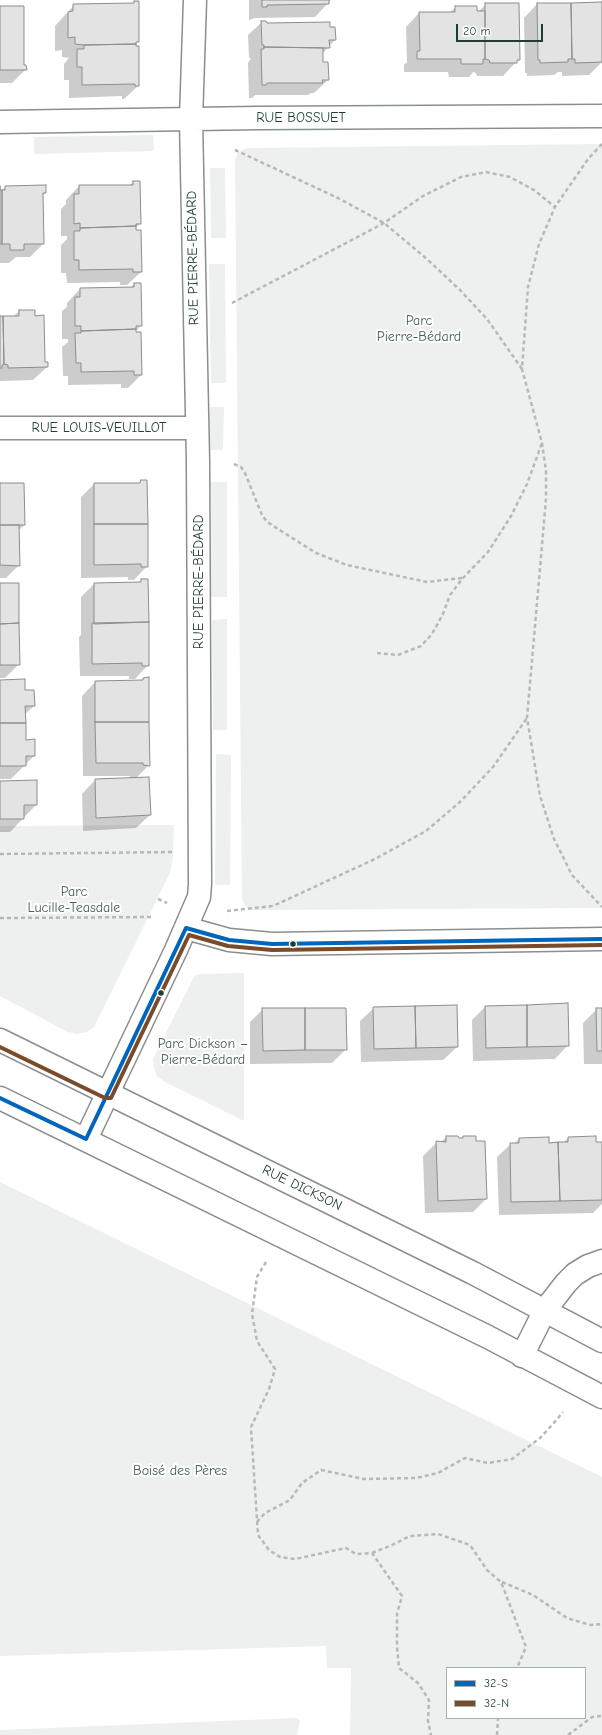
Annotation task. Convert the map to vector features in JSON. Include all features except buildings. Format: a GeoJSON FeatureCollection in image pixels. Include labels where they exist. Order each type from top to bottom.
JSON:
{"type":"FeatureCollection","features":[{"type":"Feature","properties":{"kind":"street","name":"RUE PIERRE-BÉDARD"},"geometry":{"type":"LineString","coordinates":[[86,1139],[186,928],[199,897],[197,428],[191,120],[195,0]]}},
{"type":"Feature","properties":{"kind":"street","name":"RUE BOSSUET"},"geometry":{"type":"LineString","coordinates":[[0,122],[266,118],[602,116]]}},
{"type":"Feature","properties":{"kind":"street","name":"RUE LOUIS-VEUILLOT"},"geometry":{"type":"LineString","coordinates":[[0,428],[197,428]]}},
{"type":"Feature","properties":{"kind":"street"},"geometry":{"type":"LineString","coordinates":[[186,928],[229,940],[272,944],[602,939]]}},
{"type":"Feature","properties":{"kind":"street","name":"RUE DICKSON"},"geometry":{"type":"LineString","coordinates":[[0,1040],[473,1273],[602,1341]]}},
{"type":"Feature","properties":{"kind":"street"},"geometry":{"type":"LineString","coordinates":[[0,1098],[488,1337],[602,1397]]}},
{"type":"Feature","properties":{"kind":"street"},"geometry":{"type":"LineString","coordinates":[[522,1356],[544,1310],[575,1274],[588,1266],[602,1261]]}},
{"type":"Feature","properties":{"kind":"path"},"geometry":{"type":"LineString","coordinates":[[602,144],[588,159],[555,207],[539,244],[528,287],[522,369],[542,443],[546,471],[546,499],[527,718],[540,796],[554,839],[572,875],[602,907]]}},
{"type":"Feature","properties":{"kind":"path"},"geometry":{"type":"LineString","coordinates":[[235,150],[338,198],[384,223],[428,260],[460,290],[487,320],[522,369]]}},
{"type":"Feature","properties":{"kind":"path"},"geometry":{"type":"LineString","coordinates":[[232,303],[384,223],[423,196],[460,177],[486,172],[510,177],[534,190],[555,207]]}},
{"type":"Feature","properties":{"kind":"path"},"geometry":{"type":"LineString","coordinates":[[377,653],[398,654],[421,646],[432,634],[443,614],[450,595],[463,578],[488,552],[510,516],[527,484],[542,443]]}},
{"type":"Feature","properties":{"kind":"path"},"geometry":{"type":"LineString","coordinates":[[234,464],[241,467],[245,473],[262,515],[267,522],[316,553],[347,565],[427,582],[463,578]]}},
{"type":"Feature","properties":{"kind":"path"},"geometry":{"type":"LineString","coordinates":[[242,910],[273,906],[375,859],[426,830],[460,802],[493,767],[527,718]]}},
{"type":"Feature","properties":{"kind":"path"},"geometry":{"type":"LineString","coordinates":[[0,854],[177,852]]}},
{"type":"Feature","properties":{"kind":"path"},"geometry":{"type":"LineString","coordinates":[[0,918],[152,917]]}},
{"type":"Feature","properties":{"kind":"path"},"geometry":{"type":"LineString","coordinates":[[266,1262],[257,1277],[252,1314],[257,1341],[275,1369],[269,1389],[251,1427],[258,1535],[269,1550],[280,1557],[296,1559],[346,1548],[356,1554],[372,1553],[410,1536],[438,1534],[470,1545],[487,1570],[502,1582],[533,1595],[567,1618],[590,1625],[602,1624]]}},
{"type":"Feature","properties":{"kind":"path"},"geometry":{"type":"LineString","coordinates":[[257,1522],[265,1513],[290,1500],[302,1483],[321,1470],[364,1479],[416,1478],[438,1473],[465,1458],[488,1463],[512,1459],[540,1438],[554,1424],[563,1412]]}},
{"type":"Feature","properties":{"kind":"path"},"geometry":{"type":"LineString","coordinates":[[372,1553],[402,1596],[397,1614],[396,1647],[399,1668],[418,1683],[429,1700],[428,1721],[431,1735]]}},
{"type":"Feature","properties":{"kind":"path"},"geometry":{"type":"LineString","coordinates":[[502,1582],[526,1647],[517,1667]]}},
{"type":"Feature","properties":{"kind":"path"},"geometry":{"type":"LineString","coordinates":[[568,1735],[592,1717],[602,1716]]}},
{"type":"Feature","properties":{"kind":"path"},"geometry":{"type":"LineString","coordinates":[[497,1735],[498,1719]]}},
{"type":"Feature","properties":{"kind":"green space"},"geometry":{"type":"Polygon","coordinates":[[[153,135],[154,151],[34,154],[34,137],[153,135]]]}},
{"type":"Feature","properties":{"kind":"green space","name":"Parc Pierre-Bédard"},"geometry":{"type":"Polygon","coordinates":[[[602,144],[602,908],[250,910],[245,906],[242,899],[235,161],[237,154],[242,150],[249,148],[602,144]]]}},
{"type":"Feature","properties":{"kind":"green space"},"geometry":{"type":"Polygon","coordinates":[[[210,168],[225,168],[226,238],[211,238],[210,168]]]}},
{"type":"Feature","properties":{"kind":"green space"},"geometry":{"type":"Polygon","coordinates":[[[209,264],[225,264],[226,383],[211,383],[209,264]]]}},
{"type":"Feature","properties":{"kind":"green space"},"geometry":{"type":"Polygon","coordinates":[[[210,407],[224,407],[223,450],[209,450],[210,407]]]}},
{"type":"Feature","properties":{"kind":"green space"},"geometry":{"type":"Polygon","coordinates":[[[211,482],[227,482],[227,597],[211,597],[211,482]]]}},
{"type":"Feature","properties":{"kind":"green space"},"geometry":{"type":"Polygon","coordinates":[[[227,619],[227,730],[213,730],[212,620],[227,619]]]}},
{"type":"Feature","properties":{"kind":"green space"},"geometry":{"type":"Polygon","coordinates":[[[216,754],[231,755],[230,885],[215,885],[216,754]]]}},
{"type":"Feature","properties":{"kind":"green space","name":"Parc Lucille-Teasdale"},"geometry":{"type":"Polygon","coordinates":[[[174,825],[173,858],[170,873],[94,1027],[87,1032],[77,1034],[68,1032],[0,996],[0,826],[174,825]]]}},
{"type":"Feature","properties":{"kind":"green space","name":"Parc Dickson – Pierre-Bédard"},"geometry":{"type":"Polygon","coordinates":[[[244,973],[244,1121],[165,1082],[157,1076],[153,1059],[195,975],[244,973]]]}},
{"type":"Feature","properties":{"kind":"green space","name":"Boisé des Pères"},"geometry":{"type":"Polygon","coordinates":[[[0,1182],[602,1477],[602,1735],[350,1735],[351,1668],[327,1668],[326,1646],[0,1656],[0,1182]]]}},
{"type":"Feature","properties":{"kind":"green space"},"geometry":{"type":"Polygon","coordinates":[[[296,1718],[300,1721],[297,1735],[0,1735],[0,1730],[296,1718]]]}},
{"type":"Feature","properties":{"kind":"transit line","name":"32-S"},"geometry":{"type":"LineString","coordinates":[[0,1098],[86,1139],[186,928],[229,940],[272,944],[602,939]]}},
{"type":"Feature","properties":{"kind":"transit line","name":"32-N"},"geometry":{"type":"LineString","coordinates":[[0,1047],[105,1098],[111,1098],[189,935],[228,946],[272,950],[602,945]]}}]}
